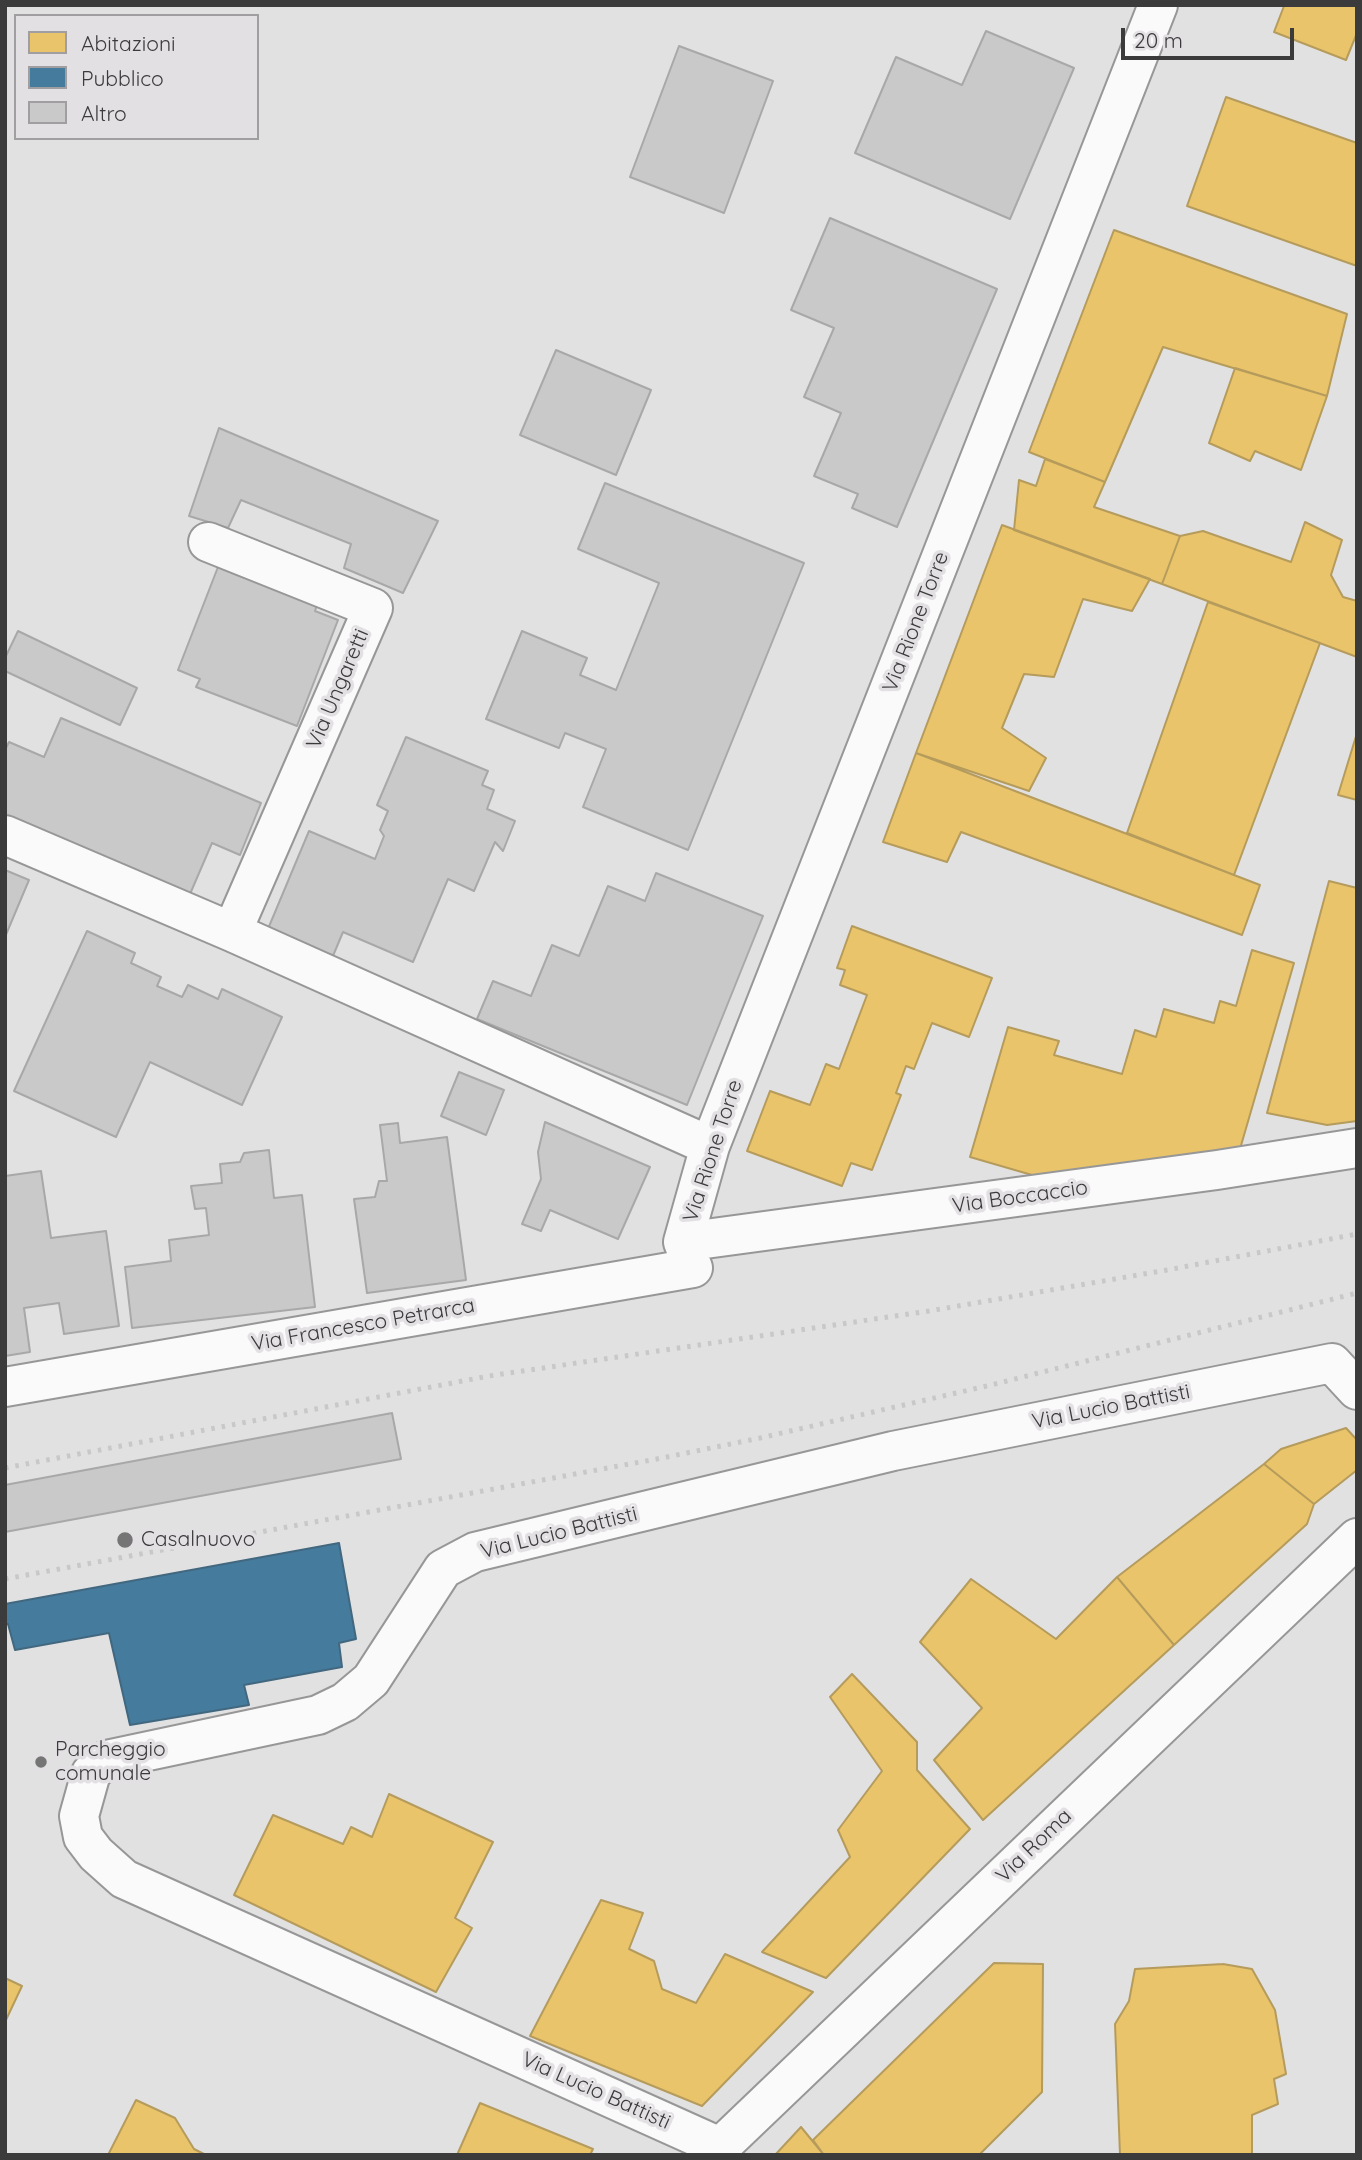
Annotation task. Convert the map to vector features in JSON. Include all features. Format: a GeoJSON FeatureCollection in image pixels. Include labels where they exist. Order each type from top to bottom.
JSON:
{"type":"FeatureCollection","features":[{"type":"Feature","properties":{"kind":"street","name":"Via Rione Torre"},"geometry":{"type":"LineString","coordinates":[[683,1242],[710,1146],[1158,5]]}},
{"type":"Feature","properties":{"kind":"street","name":"Via Ungaretti"},"geometry":{"type":"LineString","coordinates":[[208,542],[373,608],[232,932]]}},
{"type":"Feature","properties":{"kind":"street"},"geometry":{"type":"LineString","coordinates":[[5,835],[232,932],[710,1146]]}},
{"type":"Feature","properties":{"kind":"street","name":"Via Boccaccio"},"geometry":{"type":"LineString","coordinates":[[683,1242],[1217,1170],[1357,1148]]}},
{"type":"Feature","properties":{"kind":"street","name":"Via Francesco Petrarca"},"geometry":{"type":"LineString","coordinates":[[5,1387],[693,1268],[683,1242]]}},
{"type":"Feature","properties":{"kind":"street","name":"Via Lucio Battisti"},"geometry":{"type":"LineString","coordinates":[[716,2151],[124,1879],[96,1854],[83,1837],[79,1816],[91,1773],[106,1760],[318,1715],[345,1702],[372,1680],[443,1569],[475,1552],[893,1451],[1332,1363],[1357,1390]]}},
{"type":"Feature","properties":{"kind":"street","name":"Via Roma"},"geometry":{"type":"LineString","coordinates":[[716,2151],[1357,1538]]}},
{"type":"Feature","properties":{"kind":"building: Abitazioni"},"geometry":{"type":"Polygon","coordinates":[[[1283,5],[1357,5],[1357,33],[1346,60],[1274,32],[1283,5]]]}},
{"type":"Feature","properties":{"kind":"building: Abitazioni"},"geometry":{"type":"Polygon","coordinates":[[[1226,97],[1357,143],[1357,266],[1187,206],[1226,97]]]}},
{"type":"Feature","properties":{"kind":"building: Abitazioni"},"geometry":{"type":"Polygon","coordinates":[[[1114,230],[1347,314],[1327,396],[1163,347],[1105,482],[1029,452],[1114,230]]]}},
{"type":"Feature","properties":{"kind":"building: Abitazioni"},"geometry":{"type":"Polygon","coordinates":[[[1235,368],[1327,396],[1301,470],[1255,451],[1250,461],[1209,443],[1235,368]]]}},
{"type":"Feature","properties":{"kind":"building: Abitazioni"},"geometry":{"type":"Polygon","coordinates":[[[1045,459],[1105,482],[1094,507],[1180,536],[1162,584],[1014,530],[1019,480],[1036,486],[1045,459]]]}},
{"type":"Feature","properties":{"kind":"building: Abitazioni"},"geometry":{"type":"Polygon","coordinates":[[[1305,522],[1342,540],[1331,575],[1343,597],[1357,601],[1357,657],[1162,584],[1180,536],[1203,531],[1291,562],[1305,522]]]}},
{"type":"Feature","properties":{"kind":"building: Abitazioni"},"geometry":{"type":"Polygon","coordinates":[[[1002,525],[1150,579],[1132,611],[1083,599],[1054,677],[1024,674],[1002,728],[1046,758],[1029,791],[916,753],[1002,525]]]}},
{"type":"Feature","properties":{"kind":"building: Abitazioni"},"geometry":{"type":"Polygon","coordinates":[[[1208,602],[1320,643],[1234,875],[1127,833],[1208,602]]]}},
{"type":"Feature","properties":{"kind":"building: Abitazioni"},"geometry":{"type":"Polygon","coordinates":[[[1357,733],[1357,800],[1338,795],[1357,733]]]}},
{"type":"Feature","properties":{"kind":"building: Abitazioni"},"geometry":{"type":"Polygon","coordinates":[[[916,753],[1260,885],[1242,935],[961,832],[947,862],[883,842],[916,753]]]}},
{"type":"Feature","properties":{"kind":"building: Abitazioni"},"geometry":{"type":"Polygon","coordinates":[[[1329,881],[1357,888],[1357,1121],[1327,1125],[1267,1113],[1329,881]]]}},
{"type":"Feature","properties":{"kind":"building: Abitazioni"},"geometry":{"type":"Polygon","coordinates":[[[852,926],[992,978],[969,1037],[932,1023],[914,1069],[906,1066],[896,1093],[901,1095],[872,1170],[851,1163],[842,1186],[747,1151],[770,1091],[810,1105],[826,1064],[839,1069],[867,995],[840,985],[845,970],[837,968],[852,926]]]}},
{"type":"Feature","properties":{"kind":"building: Abitazioni"},"geometry":{"type":"Polygon","coordinates":[[[1252,950],[1294,963],[1240,1149],[1063,1184],[970,1157],[1008,1027],[1059,1041],[1054,1055],[1122,1074],[1135,1030],[1156,1037],[1164,1009],[1214,1023],[1220,1001],[1236,1006],[1252,950]]]}},
{"type":"Feature","properties":{"kind":"building: Abitazioni"},"geometry":{"type":"Polygon","coordinates":[[[1346,1428],[1357,1440],[1357,1470],[1314,1504],[1264,1464],[1281,1449],[1346,1428]]]}},
{"type":"Feature","properties":{"kind":"building: Abitazioni"},"geometry":{"type":"Polygon","coordinates":[[[1264,1464],[1314,1504],[1307,1524],[1174,1645],[1117,1577],[1264,1464]]]}},
{"type":"Feature","properties":{"kind":"building: Abitazioni"},"geometry":{"type":"Polygon","coordinates":[[[1117,1577],[1174,1645],[983,1820],[934,1760],[982,1708],[920,1642],[971,1579],[1056,1639],[1117,1577]]]}},
{"type":"Feature","properties":{"kind":"building: Abitazioni"},"geometry":{"type":"Polygon","coordinates":[[[852,1674],[917,1742],[917,1770],[970,1829],[826,1978],[762,1952],[850,1857],[838,1830],[882,1771],[830,1697],[852,1674]]]}},
{"type":"Feature","properties":{"kind":"building: Abitazioni"},"geometry":{"type":"Polygon","coordinates":[[[389,1794],[493,1842],[455,1918],[472,1928],[436,1992],[234,1895],[273,1815],[343,1844],[351,1827],[372,1837],[389,1794]]]}},
{"type":"Feature","properties":{"kind":"building: Abitazioni"},"geometry":{"type":"Polygon","coordinates":[[[601,1900],[643,1913],[629,1949],[654,1961],[662,1989],[696,2003],[725,1954],[813,1992],[702,2106],[530,2036],[601,1900]]]}},
{"type":"Feature","properties":{"kind":"building: Abitazioni"},"geometry":{"type":"Polygon","coordinates":[[[994,1963],[1043,1964],[1042,2092],[979,2155],[824,2155],[813,2140],[994,1963]]]}},
{"type":"Feature","properties":{"kind":"building: Abitazioni"},"geometry":{"type":"Polygon","coordinates":[[[1223,1964],[1252,1969],[1275,2010],[1286,2074],[1274,2079],[1278,2104],[1252,2115],[1252,2155],[1120,2155],[1115,2024],[1129,2001],[1135,1969],[1223,1964]]]}},
{"type":"Feature","properties":{"kind":"building: Abitazioni"},"geometry":{"type":"Polygon","coordinates":[[[5,1978],[22,1986],[5,2022],[5,1978]]]}},
{"type":"Feature","properties":{"kind":"building: Abitazioni"},"geometry":{"type":"Polygon","coordinates":[[[136,2100],[175,2118],[194,2149],[206,2155],[108,2155],[136,2100]]]}},
{"type":"Feature","properties":{"kind":"building: Abitazioni"},"geometry":{"type":"Polygon","coordinates":[[[480,2103],[593,2149],[590,2155],[457,2155],[480,2103]]]}},
{"type":"Feature","properties":{"kind":"building: Abitazioni"},"geometry":{"type":"Polygon","coordinates":[[[801,2127],[824,2155],[775,2155],[801,2127]]]}},
{"type":"Feature","properties":{"kind":"building: Pubblico"},"geometry":{"type":"Polygon","coordinates":[[[339,1543],[356,1639],[339,1643],[342,1667],[244,1685],[249,1705],[130,1725],[109,1633],[15,1650],[8,1624],[5,1624],[5,1604],[339,1543]]]}},
{"type":"Feature","properties":{"kind":"building: Altro"},"geometry":{"type":"Polygon","coordinates":[[[986,31],[1074,68],[1010,219],[855,153],[896,57],[962,85],[986,31]]]}},
{"type":"Feature","properties":{"kind":"building: Altro"},"geometry":{"type":"Polygon","coordinates":[[[679,46],[773,81],[724,213],[630,177],[679,46]]]}},
{"type":"Feature","properties":{"kind":"building: Altro"},"geometry":{"type":"Polygon","coordinates":[[[830,218],[997,289],[897,527],[852,508],[858,494],[814,476],[841,413],[804,397],[834,328],[791,310],[830,218]]]}},
{"type":"Feature","properties":{"kind":"building: Altro"},"geometry":{"type":"Polygon","coordinates":[[[556,350],[651,390],[616,475],[520,435],[556,350]]]}},
{"type":"Feature","properties":{"kind":"building: Altro"},"geometry":{"type":"Polygon","coordinates":[[[219,428],[438,521],[403,593],[344,568],[351,544],[241,500],[228,528],[189,516],[219,428]]]}},
{"type":"Feature","properties":{"kind":"building: Altro"},"geometry":{"type":"Polygon","coordinates":[[[605,483],[804,563],[688,850],[583,807],[606,749],[565,733],[559,748],[486,719],[522,631],[587,658],[580,675],[616,690],[659,583],[578,549],[605,483]]]}},
{"type":"Feature","properties":{"kind":"building: Altro"},"geometry":{"type":"Polygon","coordinates":[[[218,567],[245,578],[248,572],[319,599],[315,611],[338,620],[297,726],[196,687],[200,679],[178,670],[218,567]]]}},
{"type":"Feature","properties":{"kind":"building: Altro"},"geometry":{"type":"Polygon","coordinates":[[[18,631],[137,688],[120,725],[5,671],[5,658],[18,631]]]}},
{"type":"Feature","properties":{"kind":"building: Altro"},"geometry":{"type":"Polygon","coordinates":[[[61,718],[261,803],[240,855],[212,843],[187,901],[5,824],[5,750],[9,742],[44,757],[61,718]]]}},
{"type":"Feature","properties":{"kind":"building: Altro"},"geometry":{"type":"Polygon","coordinates":[[[406,737],[488,771],[482,785],[494,790],[487,809],[515,821],[503,851],[495,842],[474,891],[448,879],[413,962],[343,932],[330,963],[265,936],[309,831],[375,859],[384,836],[380,830],[388,811],[377,805],[406,737]]]}},
{"type":"Feature","properties":{"kind":"building: Altro"},"geometry":{"type":"Polygon","coordinates":[[[5,870],[29,880],[5,937],[5,870]]]}},
{"type":"Feature","properties":{"kind":"building: Altro"},"geometry":{"type":"Polygon","coordinates":[[[656,873],[763,916],[687,1105],[477,1019],[493,981],[531,996],[552,945],[579,956],[608,886],[645,901],[656,873]]]}},
{"type":"Feature","properties":{"kind":"building: Altro"},"geometry":{"type":"Polygon","coordinates":[[[87,931],[135,953],[131,963],[161,977],[157,986],[182,997],[188,985],[218,999],[222,989],[282,1017],[242,1105],[150,1062],[116,1137],[14,1091],[87,931]]]}},
{"type":"Feature","properties":{"kind":"building: Altro"},"geometry":{"type":"Polygon","coordinates":[[[459,1072],[504,1090],[486,1135],[441,1116],[459,1072]]]}},
{"type":"Feature","properties":{"kind":"building: Altro"},"geometry":{"type":"Polygon","coordinates":[[[545,1122],[650,1167],[618,1239],[550,1210],[541,1231],[522,1224],[541,1179],[538,1152],[545,1122]]]}},
{"type":"Feature","properties":{"kind":"building: Altro"},"geometry":{"type":"Polygon","coordinates":[[[398,1123],[400,1143],[447,1137],[466,1280],[367,1293],[354,1199],[375,1197],[379,1181],[387,1181],[380,1125],[398,1123]]]}},
{"type":"Feature","properties":{"kind":"building: Altro"},"geometry":{"type":"Polygon","coordinates":[[[269,1150],[274,1198],[302,1195],[315,1307],[132,1328],[125,1267],[171,1261],[169,1240],[209,1235],[206,1208],[195,1209],[191,1186],[222,1183],[220,1164],[240,1162],[244,1153],[269,1150]]]}},
{"type":"Feature","properties":{"kind":"building: Altro"},"geometry":{"type":"Polygon","coordinates":[[[41,1171],[51,1238],[106,1231],[119,1326],[64,1334],[59,1303],[24,1308],[30,1352],[5,1356],[5,1176],[41,1171]]]}},
{"type":"Feature","properties":{"kind":"building: Altro"},"geometry":{"type":"Polygon","coordinates":[[[392,1413],[401,1459],[5,1532],[5,1485],[392,1413]]]}},
{"type":"Feature","properties":{"kind":"railway"},"geometry":{"type":"LineString","coordinates":[[5,1468],[489,1376],[929,1311],[1357,1234]]}},
{"type":"Feature","properties":{"kind":"railway"},"geometry":{"type":"LineString","coordinates":[[5,1579],[760,1438],[991,1385],[1357,1293]]}},
{"type":"Feature","properties":{"kind":"place","name":"Casalnuovo"},"geometry":{"type":"Point","coordinates":[125,1540]}},
{"type":"Feature","properties":{"kind":"place","name":"Parcheggio comunale"},"geometry":{"type":"Point","coordinates":[41,1762]}}]}
